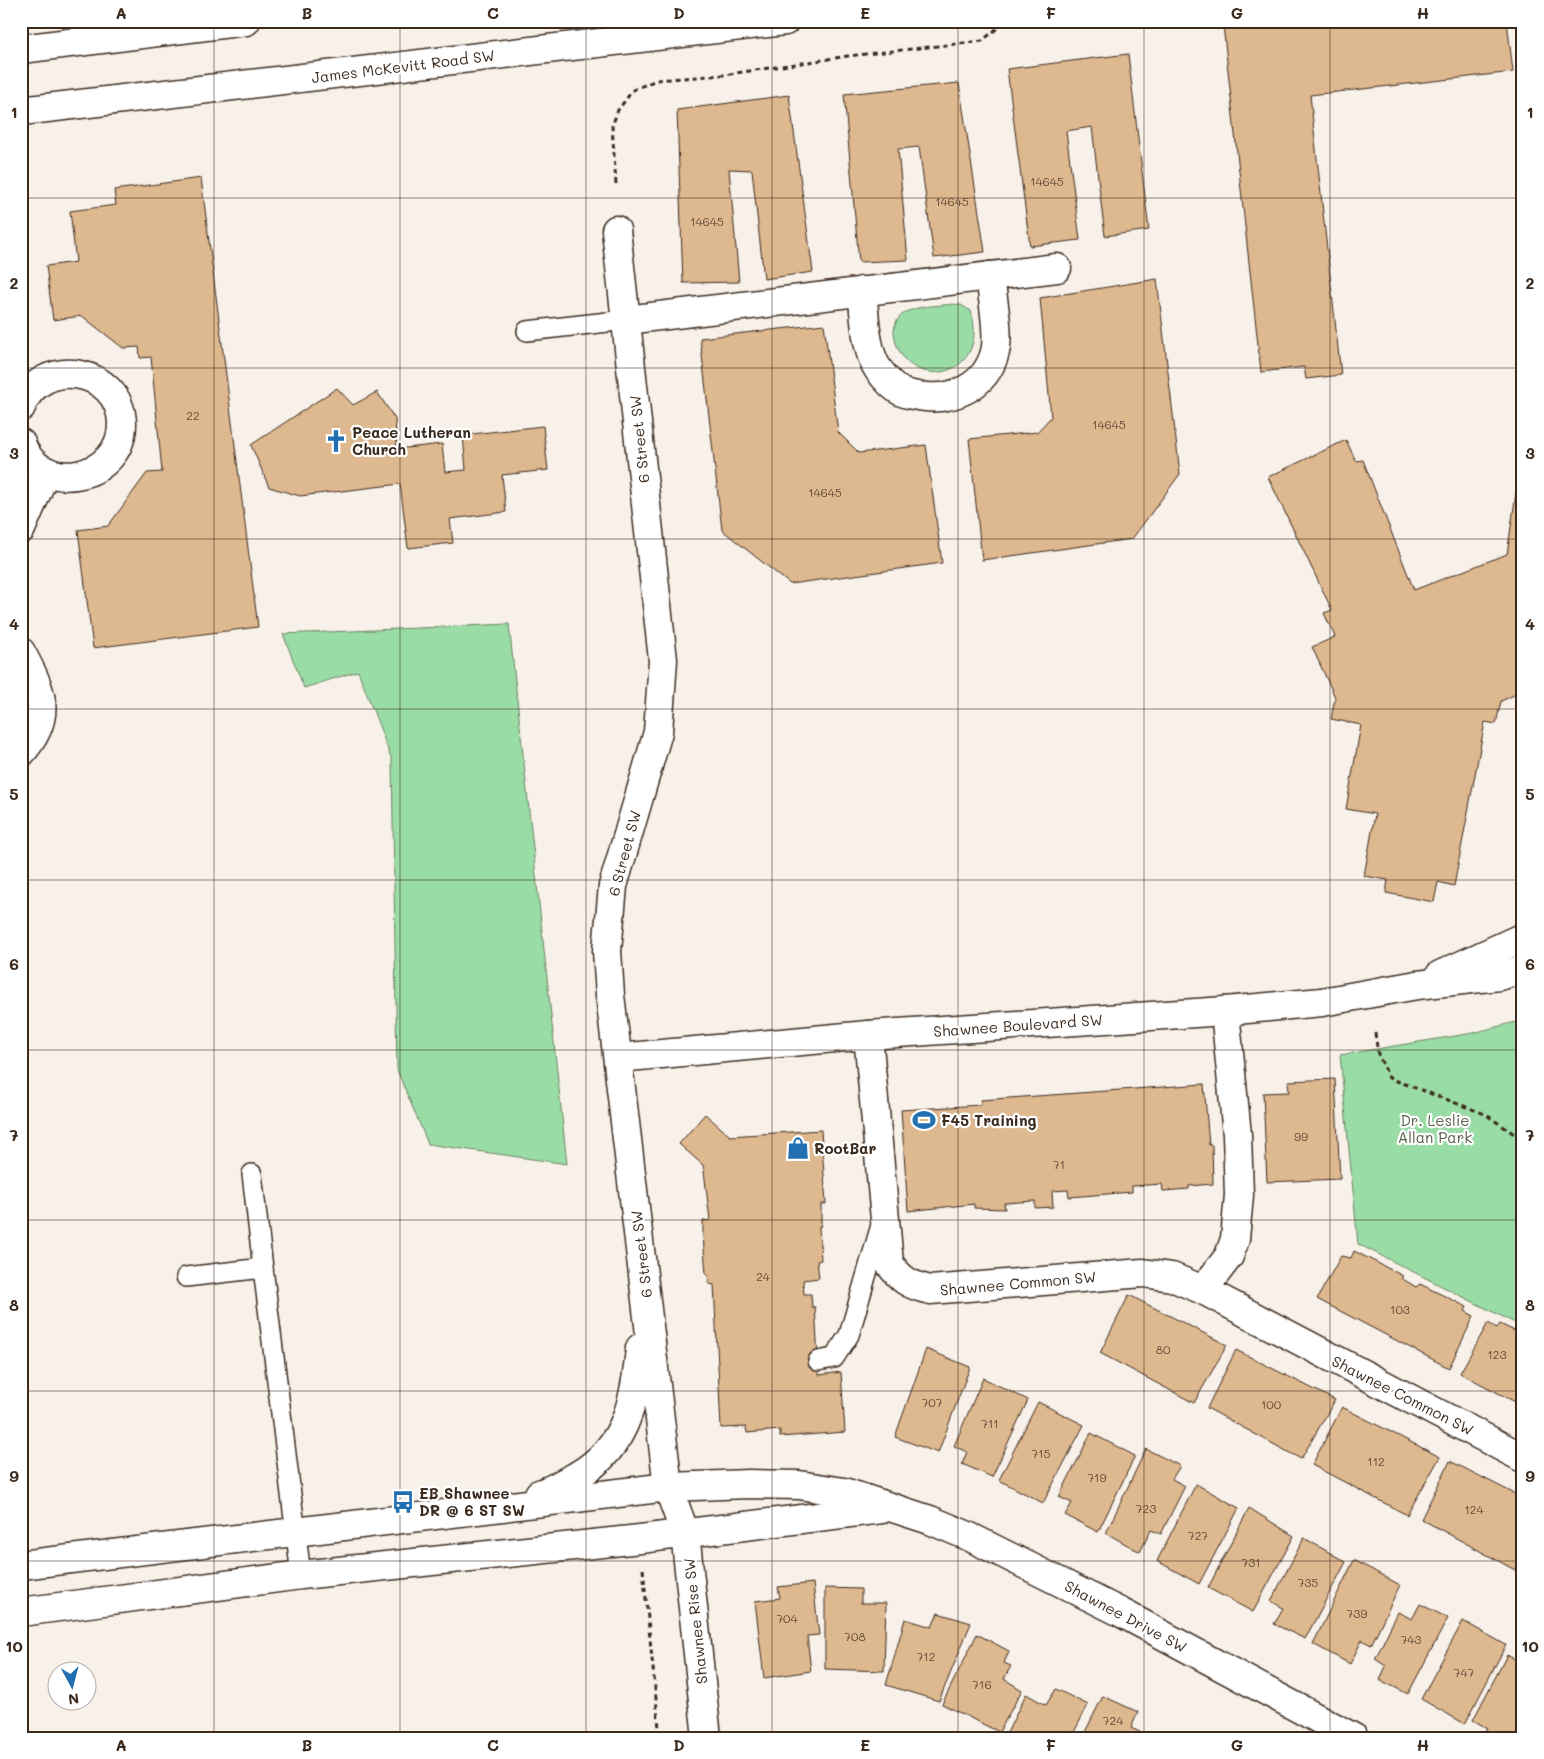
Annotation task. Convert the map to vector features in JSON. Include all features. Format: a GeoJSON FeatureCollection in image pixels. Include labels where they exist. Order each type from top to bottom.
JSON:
{"type":"FeatureCollection","features":[{"type":"Feature","properties":{"kind":"street"},"geometry":{"type":"LineString","coordinates":[[21,49],[246,21]]}},
{"type":"Feature","properties":{"kind":"street","name":"James McKevitt Road SW"},"geometry":{"type":"LineString","coordinates":[[21,111],[785,21]]}},
{"type":"Feature","properties":{"kind":"street","name":"6 Street SW"},"geometry":{"type":"LineString","coordinates":[[616,230],[663,660],[658,732],[613,886],[607,951],[610,995],[637,1228],[672,1497]]}},
{"type":"Feature","properties":{"kind":"street"},"geometry":{"type":"LineString","coordinates":[[626,320],[1057,268]]}},
{"type":"Feature","properties":{"kind":"street"},"geometry":{"type":"LineString","coordinates":[[862,291],[870,351],[877,367],[888,382],[900,391],[928,398],[942,398],[960,393],[973,385],[985,374],[992,361],[997,339],[990,276]]}},
{"type":"Feature","properties":{"kind":"street"},"geometry":{"type":"LineString","coordinates":[[21,407],[34,387],[47,378],[63,374],[80,374],[95,380],[108,390],[118,405],[122,422],[119,440],[111,456],[98,469],[81,476],[63,476],[46,471],[33,461],[21,443]]}},
{"type":"Feature","properties":{"kind":"street"},"geometry":{"type":"LineString","coordinates":[[21,529],[46,471]]}},
{"type":"Feature","properties":{"kind":"street"},"geometry":{"type":"LineString","coordinates":[[21,652],[42,697],[42,709],[40,723],[33,740],[21,753]]}},
{"type":"Feature","properties":{"kind":"street","name":"Shawnee Boulevard SW"},"geometry":{"type":"LineString","coordinates":[[1417,985],[1523,937]]}},
{"type":"Feature","properties":{"kind":"street","name":"Shawnee Boulevard SW"},"geometry":{"type":"LineString","coordinates":[[618,1058],[868,1035],[1225,1011],[1322,1002],[1417,985],[1499,976],[1523,969]]}},
{"type":"Feature","properties":{"kind":"street"},"geometry":{"type":"LineString","coordinates":[[1203,1290],[1228,1256],[1235,1239],[1239,1196],[1237,1135],[1225,1011]]}},
{"type":"Feature","properties":{"kind":"street","name":"Shawnee Common SW"},"geometry":{"type":"LineString","coordinates":[[868,1035],[889,1263],[897,1274],[911,1285],[930,1290],[1143,1273],[1172,1277],[1203,1290],[1523,1458]]}},
{"type":"Feature","properties":{"kind":"street"},"geometry":{"type":"LineString","coordinates":[[21,1565],[467,1510],[545,1492],[580,1475],[599,1459],[616,1440],[628,1416],[637,1382],[640,1348],[637,1228]]}},
{"type":"Feature","properties":{"kind":"street","name":"Shawnee Drive SW"},"geometry":{"type":"LineString","coordinates":[[467,1510],[672,1497],[749,1484],[799,1484],[844,1492],[930,1520],[968,1536],[1120,1612],[1354,1738]]}},
{"type":"Feature","properties":{"kind":"street","name":"Shawnee Rise SW"},"geometry":{"type":"LineString","coordinates":[[672,1497],[685,1533],[708,1738]]}},
{"type":"Feature","properties":{"kind":"street"},"geometry":{"type":"LineString","coordinates":[[21,1612],[301,1575],[685,1533],[891,1508]]}},
{"type":"Feature","properties":{"kind":"lane"},"geometry":{"type":"LineString","coordinates":[[527,331],[626,320]]}},
{"type":"Feature","properties":{"kind":"lane"},"geometry":{"type":"LineString","coordinates":[[252,1174],[301,1575]]}},
{"type":"Feature","properties":{"kind":"lane"},"geometry":{"type":"LineString","coordinates":[[818,1361],[834,1358],[849,1335],[884,1212]]}},
{"type":"Feature","properties":{"kind":"lane"},"geometry":{"type":"LineString","coordinates":[[186,1277],[263,1268]]}},
{"type":"Feature","properties":{"kind":"path"},"geometry":{"type":"LineString","coordinates":[[616,184],[612,126],[618,110],[633,90],[656,80],[723,75],[848,56],[982,41],[1006,21]]}},
{"type":"Feature","properties":{"kind":"path"},"geometry":{"type":"LineString","coordinates":[[1375,1033],[1378,1054],[1390,1078],[1484,1114],[1523,1140]]}},
{"type":"Feature","properties":{"kind":"path"},"geometry":{"type":"LineString","coordinates":[[642,1566],[660,1738]]}},
{"type":"Feature","properties":{"kind":"green space"},"geometry":{"type":"Polygon","coordinates":[[[953,304],[961,305],[971,311],[974,335],[969,353],[957,366],[942,372],[926,372],[911,365],[900,352],[894,332],[895,324],[899,318],[907,311],[916,308],[953,304]]]}},
{"type":"Feature","properties":{"kind":"green space"},"geometry":{"type":"Polygon","coordinates":[[[509,624],[567,1164],[428,1144],[397,1070],[392,760],[358,671],[304,688],[283,634],[509,624]]]}},
{"type":"Feature","properties":{"kind":"green space","name":"Dr. Leslie Allan Park"},"geometry":{"type":"Polygon","coordinates":[[[1523,1020],[1523,1327],[1358,1244],[1340,1055],[1473,1033],[1523,1020]]]}},
{"type":"Feature","properties":{"kind":"building"},"geometry":{"type":"Polygon","coordinates":[[[1257,21],[1507,21],[1513,72],[1310,95],[1341,375],[1306,379],[1304,367],[1261,372],[1223,25],[1257,21]]]}},
{"type":"Feature","properties":{"kind":"building"},"geometry":{"type":"Polygon","coordinates":[[[1128,54],[1149,230],[1105,236],[1092,127],[1066,131],[1080,240],[1030,246],[1007,69],[1128,54]]]}},
{"type":"Feature","properties":{"kind":"building"},"geometry":{"type":"Polygon","coordinates":[[[959,83],[985,252],[934,258],[919,147],[898,149],[908,260],[859,262],[844,94],[959,83]]]}},
{"type":"Feature","properties":{"kind":"building"},"geometry":{"type":"Polygon","coordinates":[[[789,95],[813,272],[764,279],[752,170],[729,169],[739,282],[683,283],[677,110],[789,95]]]}},
{"type":"Feature","properties":{"kind":"building"},"geometry":{"type":"Polygon","coordinates":[[[201,178],[258,627],[93,648],[78,530],[108,526],[147,473],[162,472],[151,357],[140,358],[139,347],[123,348],[82,316],[53,320],[46,266],[76,262],[70,211],[116,205],[114,190],[201,178]]]}},
{"type":"Feature","properties":{"kind":"building"},"geometry":{"type":"Polygon","coordinates":[[[1157,279],[1180,474],[1132,539],[982,560],[969,439],[1037,432],[1051,417],[1040,298],[1157,279]]]}},
{"type":"Feature","properties":{"kind":"building"},"geometry":{"type":"Polygon","coordinates":[[[824,324],[838,432],[859,453],[926,445],[942,563],[790,584],[722,530],[700,338],[824,324]]]}},
{"type":"Feature","properties":{"kind":"building"},"geometry":{"type":"Polygon","coordinates":[[[337,388],[353,405],[377,392],[395,419],[397,449],[442,444],[445,472],[466,470],[463,435],[543,426],[548,470],[502,475],[506,512],[450,519],[453,543],[408,548],[400,484],[300,496],[269,487],[251,445],[337,388]]]}},
{"type":"Feature","properties":{"kind":"building"},"geometry":{"type":"Polygon","coordinates":[[[1346,440],[1356,461],[1363,460],[1414,590],[1507,554],[1523,446],[1523,691],[1501,701],[1496,724],[1485,722],[1454,886],[1438,882],[1434,902],[1386,893],[1388,880],[1364,876],[1375,814],[1346,809],[1361,725],[1331,719],[1335,697],[1312,647],[1335,637],[1324,613],[1332,610],[1268,477],[1346,440]]]}},
{"type":"Feature","properties":{"kind":"building"},"geometry":{"type":"Polygon","coordinates":[[[1335,1079],[1340,1179],[1267,1182],[1263,1093],[1289,1092],[1288,1081],[1335,1079]]]}},
{"type":"Feature","properties":{"kind":"building"},"geometry":{"type":"Polygon","coordinates":[[[1204,1084],[1209,1145],[1212,1145],[1213,1184],[1189,1186],[1189,1189],[1163,1191],[1162,1184],[1132,1186],[1132,1192],[1069,1197],[1068,1190],[1052,1191],[1053,1207],[1035,1208],[1035,1201],[1004,1203],[1005,1209],[974,1208],[974,1204],[908,1211],[901,1110],[981,1105],[981,1100],[1204,1084]]]}},
{"type":"Feature","properties":{"kind":"building"},"geometry":{"type":"Polygon","coordinates":[[[705,1114],[730,1136],[821,1130],[826,1204],[821,1204],[821,1226],[819,1226],[821,1260],[817,1261],[819,1278],[803,1280],[804,1294],[811,1294],[812,1307],[815,1307],[819,1375],[841,1372],[845,1432],[780,1437],[780,1430],[747,1433],[746,1427],[721,1428],[714,1285],[709,1284],[708,1275],[706,1274],[703,1236],[703,1221],[710,1220],[704,1171],[703,1165],[679,1144],[705,1114]]]}},
{"type":"Feature","properties":{"kind":"building"},"geometry":{"type":"Polygon","coordinates":[[[1354,1251],[1403,1276],[1401,1278],[1416,1287],[1420,1284],[1467,1307],[1465,1311],[1474,1316],[1449,1368],[1317,1299],[1341,1256],[1351,1258],[1354,1251]]]}},
{"type":"Feature","properties":{"kind":"building"},"geometry":{"type":"Polygon","coordinates":[[[1129,1295],[1227,1345],[1194,1403],[1100,1353],[1129,1295]]]}},
{"type":"Feature","properties":{"kind":"building"},"geometry":{"type":"Polygon","coordinates":[[[1488,1323],[1497,1328],[1500,1324],[1523,1335],[1523,1406],[1460,1373],[1488,1323]]]}},
{"type":"Feature","properties":{"kind":"building"},"geometry":{"type":"Polygon","coordinates":[[[926,1349],[970,1367],[938,1453],[895,1437],[926,1349]]]}},
{"type":"Feature","properties":{"kind":"building"},"geometry":{"type":"Polygon","coordinates":[[[1236,1350],[1335,1400],[1301,1459],[1207,1408],[1236,1350]]]}},
{"type":"Feature","properties":{"kind":"building"},"geometry":{"type":"Polygon","coordinates":[[[983,1378],[1028,1400],[992,1477],[962,1464],[967,1452],[954,1446],[983,1378]]]}},
{"type":"Feature","properties":{"kind":"building"},"geometry":{"type":"Polygon","coordinates":[[[1038,1402],[1084,1425],[1043,1503],[999,1480],[1038,1402]]]}},
{"type":"Feature","properties":{"kind":"building"},"geometry":{"type":"Polygon","coordinates":[[[1342,1407],[1440,1457],[1407,1515],[1312,1465],[1342,1407]]]}},
{"type":"Feature","properties":{"kind":"building"},"geometry":{"type":"Polygon","coordinates":[[[1091,1433],[1135,1456],[1098,1532],[1065,1515],[1072,1503],[1059,1497],[1091,1433]]]}},
{"type":"Feature","properties":{"kind":"building"},"geometry":{"type":"Polygon","coordinates":[[[1146,1449],[1180,1466],[1172,1479],[1185,1486],[1161,1534],[1151,1530],[1140,1552],[1106,1533],[1146,1449]]]}},
{"type":"Feature","properties":{"kind":"building"},"geometry":{"type":"Polygon","coordinates":[[[1450,1461],[1523,1498],[1523,1556],[1515,1570],[1421,1519],[1450,1461]]]}},
{"type":"Feature","properties":{"kind":"building"},"geometry":{"type":"Polygon","coordinates":[[[1196,1484],[1239,1508],[1199,1584],[1157,1561],[1196,1484]]]}},
{"type":"Feature","properties":{"kind":"building"},"geometry":{"type":"Polygon","coordinates":[[[1249,1508],[1294,1536],[1253,1612],[1208,1588],[1249,1508]]]}},
{"type":"Feature","properties":{"kind":"building"},"geometry":{"type":"Polygon","coordinates":[[[1304,1538],[1346,1562],[1305,1639],[1274,1624],[1283,1608],[1271,1601],[1304,1538]]]}},
{"type":"Feature","properties":{"kind":"building"},"geometry":{"type":"Polygon","coordinates":[[[1354,1560],[1400,1585],[1371,1645],[1362,1640],[1350,1664],[1313,1644],[1354,1560]]]}},
{"type":"Feature","properties":{"kind":"building"},"geometry":{"type":"Polygon","coordinates":[[[813,1583],[819,1635],[807,1636],[811,1671],[764,1678],[755,1601],[780,1598],[778,1587],[813,1583]]]}},
{"type":"Feature","properties":{"kind":"building"},"geometry":{"type":"Polygon","coordinates":[[[825,1588],[861,1589],[861,1603],[886,1603],[884,1671],[825,1669],[825,1588]]]}},
{"type":"Feature","properties":{"kind":"building"},"geometry":{"type":"Polygon","coordinates":[[[1420,1604],[1448,1618],[1408,1694],[1380,1680],[1386,1666],[1375,1659],[1398,1612],[1412,1619],[1420,1604]]]}},
{"type":"Feature","properties":{"kind":"building"},"geometry":{"type":"Polygon","coordinates":[[[938,1613],[971,1623],[939,1701],[886,1685],[905,1619],[932,1627],[938,1613]]]}},
{"type":"Feature","properties":{"kind":"building"},"geometry":{"type":"Polygon","coordinates":[[[1463,1621],[1506,1645],[1465,1724],[1421,1699],[1463,1621]]]}},
{"type":"Feature","properties":{"kind":"building"},"geometry":{"type":"Polygon","coordinates":[[[977,1634],[1009,1651],[1004,1663],[1011,1666],[1004,1679],[1022,1690],[999,1732],[942,1704],[977,1634]]]}},
{"type":"Feature","properties":{"kind":"building"},"geometry":{"type":"Polygon","coordinates":[[[1507,1655],[1520,1662],[1523,1657],[1523,1734],[1521,1738],[1490,1738],[1483,1734],[1487,1728],[1473,1720],[1507,1655]]]}},
{"type":"Feature","properties":{"kind":"building"},"geometry":{"type":"Polygon","coordinates":[[[1056,1689],[1088,1705],[1071,1738],[1011,1738],[1006,1735],[1026,1694],[1046,1705],[1056,1689]]]}},
{"type":"Feature","properties":{"kind":"building"},"geometry":{"type":"Polygon","coordinates":[[[1103,1696],[1138,1712],[1131,1728],[1153,1738],[1082,1738],[1103,1696]]]}},
{"type":"Feature","properties":{"kind":"place","name":"Peace Lutheran Church"},"geometry":{"type":"Point","coordinates":[336,441]}},
{"type":"Feature","properties":{"kind":"place","name":"F45 Training"},"geometry":{"type":"Point","coordinates":[924,1120]}},
{"type":"Feature","properties":{"kind":"place","name":"RootBar"},"geometry":{"type":"Point","coordinates":[798,1148]}},
{"type":"Feature","properties":{"kind":"place","name":"EB Shawnee DR @ 6 ST SW"},"geometry":{"type":"Point","coordinates":[403,1502]}}]}
